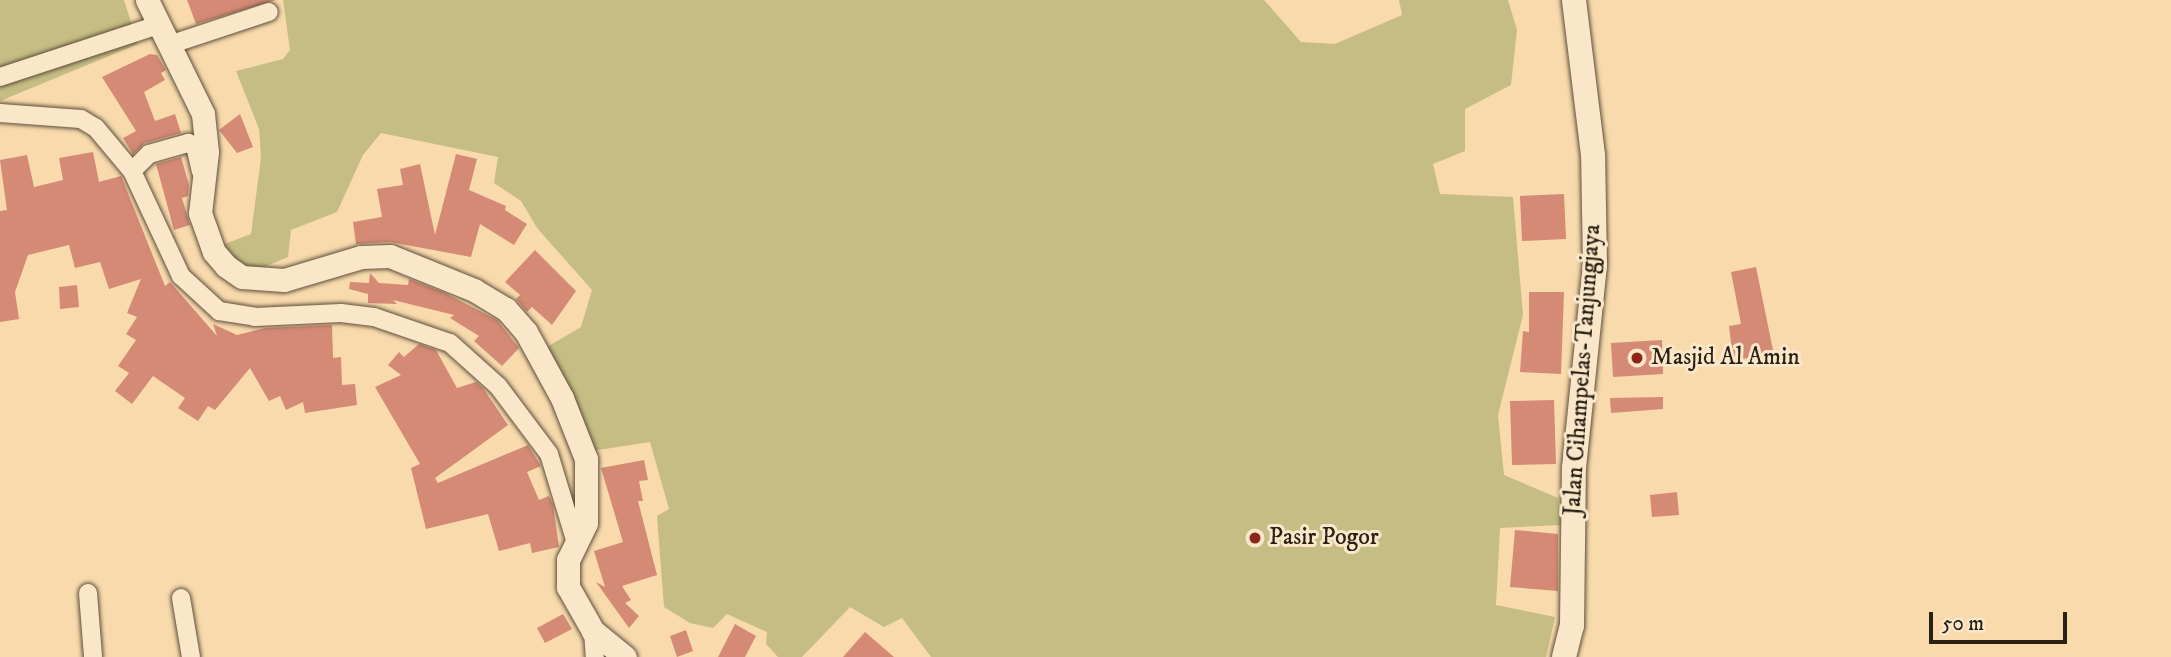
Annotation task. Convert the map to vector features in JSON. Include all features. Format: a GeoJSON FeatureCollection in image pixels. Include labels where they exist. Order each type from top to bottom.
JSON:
{"type":"FeatureCollection","features":[{"type":"Feature","properties":{"kind":"main road","name":"Jalan Cihampelas-Tanjungjaya"},"geometry":{"type":"LineString","coordinates":[[1564,657],[1572,626],[1574,468],[1595,265],[1593,155],[1574,0]]}},
{"type":"Feature","properties":{"kind":"street"},"geometry":{"type":"LineString","coordinates":[[148,0],[203,114],[207,134],[200,213],[214,252],[242,276],[284,279],[361,257],[390,256],[436,271],[506,309],[543,361],[586,459],[590,495],[577,546],[568,559],[568,587],[593,631],[625,657]]}},
{"type":"Feature","properties":{"kind":"street"},"geometry":{"type":"LineString","coordinates":[[0,77],[164,35],[269,12]]}},
{"type":"Feature","properties":{"kind":"street"},"geometry":{"type":"LineString","coordinates":[[0,113],[80,119],[96,128],[132,171],[181,276],[219,311],[255,317],[341,313],[374,317],[450,343],[498,386],[549,454],[577,546]]}},
{"type":"Feature","properties":{"kind":"street"},"geometry":{"type":"LineString","coordinates":[[132,171],[149,154],[192,143],[202,174]]}},
{"type":"Feature","properties":{"kind":"street"},"geometry":{"type":"LineString","coordinates":[[88,593],[93,657]]}},
{"type":"Feature","properties":{"kind":"street"},"geometry":{"type":"LineString","coordinates":[[181,598],[191,657]]}},
{"type":"Feature","properties":{"kind":"street"},"geometry":{"type":"LineString","coordinates":[[593,631],[595,657]]}},
{"type":"Feature","properties":{"kind":"shaded area"},"geometry":{"type":"Polygon","coordinates":[[[0,0],[124,0],[138,44],[0,101],[0,0]]]}},
{"type":"Feature","properties":{"kind":"shaded area"},"geometry":{"type":"Polygon","coordinates":[[[283,0],[1264,0],[1301,42],[1335,44],[1402,15],[1399,0],[1508,0],[1517,30],[1511,85],[1465,109],[1465,151],[1433,164],[1440,194],[1513,197],[1523,315],[1498,415],[1504,475],[1558,498],[1561,525],[1500,528],[1496,605],[1555,617],[1546,657],[931,657],[902,618],[884,627],[850,607],[802,657],[778,657],[766,644],[767,632],[727,614],[713,628],[690,623],[664,607],[657,516],[669,509],[650,442],[592,451],[545,348],[581,327],[592,290],[537,228],[521,201],[494,183],[498,157],[381,133],[363,155],[337,212],[291,230],[288,257],[257,270],[232,261],[222,245],[251,234],[261,158],[259,129],[236,71],[283,59],[290,50],[283,0]]]}},
{"type":"Feature","properties":{"kind":"building"},"geometry":{"type":"Polygon","coordinates":[[[187,0],[276,0],[196,24],[187,0]]]}},
{"type":"Feature","properties":{"kind":"building"},"geometry":{"type":"Polygon","coordinates":[[[150,54],[157,55],[166,70],[161,73],[165,80],[144,92],[155,121],[175,114],[181,133],[145,143],[133,154],[123,138],[136,131],[102,77],[150,54]]]}},
{"type":"Feature","properties":{"kind":"building"},"geometry":{"type":"Polygon","coordinates":[[[240,114],[253,147],[237,153],[219,130],[240,114]]]}},
{"type":"Feature","properties":{"kind":"building"},"geometry":{"type":"Polygon","coordinates":[[[93,152],[99,182],[121,176],[165,286],[170,282],[217,336],[213,324],[237,335],[265,328],[332,325],[333,358],[341,357],[342,385],[355,384],[357,405],[305,413],[303,402],[286,410],[280,396],[269,401],[250,368],[215,410],[208,406],[198,421],[178,408],[185,398],[153,376],[132,404],[115,391],[129,373],[118,366],[136,340],[126,334],[137,317],[127,313],[141,279],[109,289],[100,262],[75,268],[69,245],[28,255],[15,292],[19,319],[0,322],[0,211],[7,210],[0,160],[27,155],[34,187],[63,180],[59,158],[93,152]]]}},
{"type":"Feature","properties":{"kind":"building"},"geometry":{"type":"Polygon","coordinates":[[[456,154],[477,159],[469,190],[506,206],[505,210],[527,224],[514,245],[480,224],[471,257],[390,242],[356,244],[353,222],[382,217],[377,189],[403,185],[400,169],[420,164],[435,235],[456,154]]]}},
{"type":"Feature","properties":{"kind":"building"},"geometry":{"type":"Polygon","coordinates":[[[181,157],[189,185],[188,196],[182,198],[190,225],[174,230],[156,164],[181,157]]]}},
{"type":"Feature","properties":{"kind":"building"},"geometry":{"type":"Polygon","coordinates":[[[1564,194],[1566,239],[1522,241],[1520,196],[1564,194]]]}},
{"type":"Feature","properties":{"kind":"building"},"geometry":{"type":"Polygon","coordinates":[[[535,250],[576,291],[552,325],[532,307],[527,312],[516,299],[520,295],[505,282],[535,250]]]}},
{"type":"Feature","properties":{"kind":"building"},"geometry":{"type":"Polygon","coordinates":[[[1756,267],[1774,355],[1733,360],[1729,326],[1741,324],[1731,272],[1756,267]]]}},
{"type":"Feature","properties":{"kind":"building"},"geometry":{"type":"Polygon","coordinates":[[[370,273],[379,283],[408,285],[409,279],[445,293],[497,320],[519,348],[502,366],[474,341],[479,336],[450,318],[454,315],[393,300],[397,304],[368,303],[368,294],[349,289],[350,282],[369,283],[370,273]]]}},
{"type":"Feature","properties":{"kind":"building"},"geometry":{"type":"Polygon","coordinates":[[[77,285],[79,307],[60,309],[59,287],[77,285]]]}},
{"type":"Feature","properties":{"kind":"building"},"geometry":{"type":"Polygon","coordinates":[[[1529,292],[1564,292],[1561,374],[1520,372],[1523,331],[1529,332],[1529,292]]]}},
{"type":"Feature","properties":{"kind":"building","name":"Masjid Al Amin"},"geometry":{"type":"Polygon","coordinates":[[[1662,340],[1663,374],[1613,377],[1611,343],[1662,340]]]}},
{"type":"Feature","properties":{"kind":"building"},"geometry":{"type":"Polygon","coordinates":[[[419,344],[436,350],[457,388],[476,382],[483,388],[508,425],[435,478],[438,483],[528,445],[541,466],[527,472],[539,500],[549,496],[553,505],[559,547],[532,553],[530,543],[499,551],[488,514],[426,529],[411,468],[420,464],[375,387],[401,375],[388,365],[399,352],[404,357],[419,344]]]}},
{"type":"Feature","properties":{"kind":"building"},"geometry":{"type":"Polygon","coordinates":[[[1663,397],[1663,409],[1611,413],[1610,398],[1663,397]]]}},
{"type":"Feature","properties":{"kind":"building"},"geometry":{"type":"Polygon","coordinates":[[[1554,400],[1556,464],[1512,465],[1510,401],[1554,400]]]}},
{"type":"Feature","properties":{"kind":"building"},"geometry":{"type":"Polygon","coordinates":[[[644,460],[648,480],[639,481],[643,501],[638,501],[657,575],[622,586],[631,600],[625,603],[639,616],[629,628],[596,582],[605,587],[594,551],[623,542],[601,468],[644,460]]]}},
{"type":"Feature","properties":{"kind":"building"},"geometry":{"type":"Polygon","coordinates":[[[1677,492],[1679,515],[1652,517],[1650,495],[1677,492]]]}},
{"type":"Feature","properties":{"kind":"building"},"geometry":{"type":"Polygon","coordinates":[[[1515,530],[1558,534],[1558,591],[1510,587],[1515,530]]]}},
{"type":"Feature","properties":{"kind":"building"},"geometry":{"type":"Polygon","coordinates":[[[563,614],[572,629],[545,643],[537,628],[563,614]]]}},
{"type":"Feature","properties":{"kind":"building"},"geometry":{"type":"Polygon","coordinates":[[[735,624],[756,636],[745,657],[718,657],[735,624]]]}},
{"type":"Feature","properties":{"kind":"building"},"geometry":{"type":"Polygon","coordinates":[[[686,630],[693,651],[677,657],[670,636],[686,630]]]}},
{"type":"Feature","properties":{"kind":"building"},"geometry":{"type":"Polygon","coordinates":[[[865,632],[894,657],[843,657],[865,632]]]}},
{"type":"Feature","properties":{"kind":"place","name":"Masjid Al Amin"},"geometry":{"type":"Point","coordinates":[1637,358]}},
{"type":"Feature","properties":{"kind":"place","name":"Pasir Pogor"},"geometry":{"type":"Point","coordinates":[1255,538]}}]}
